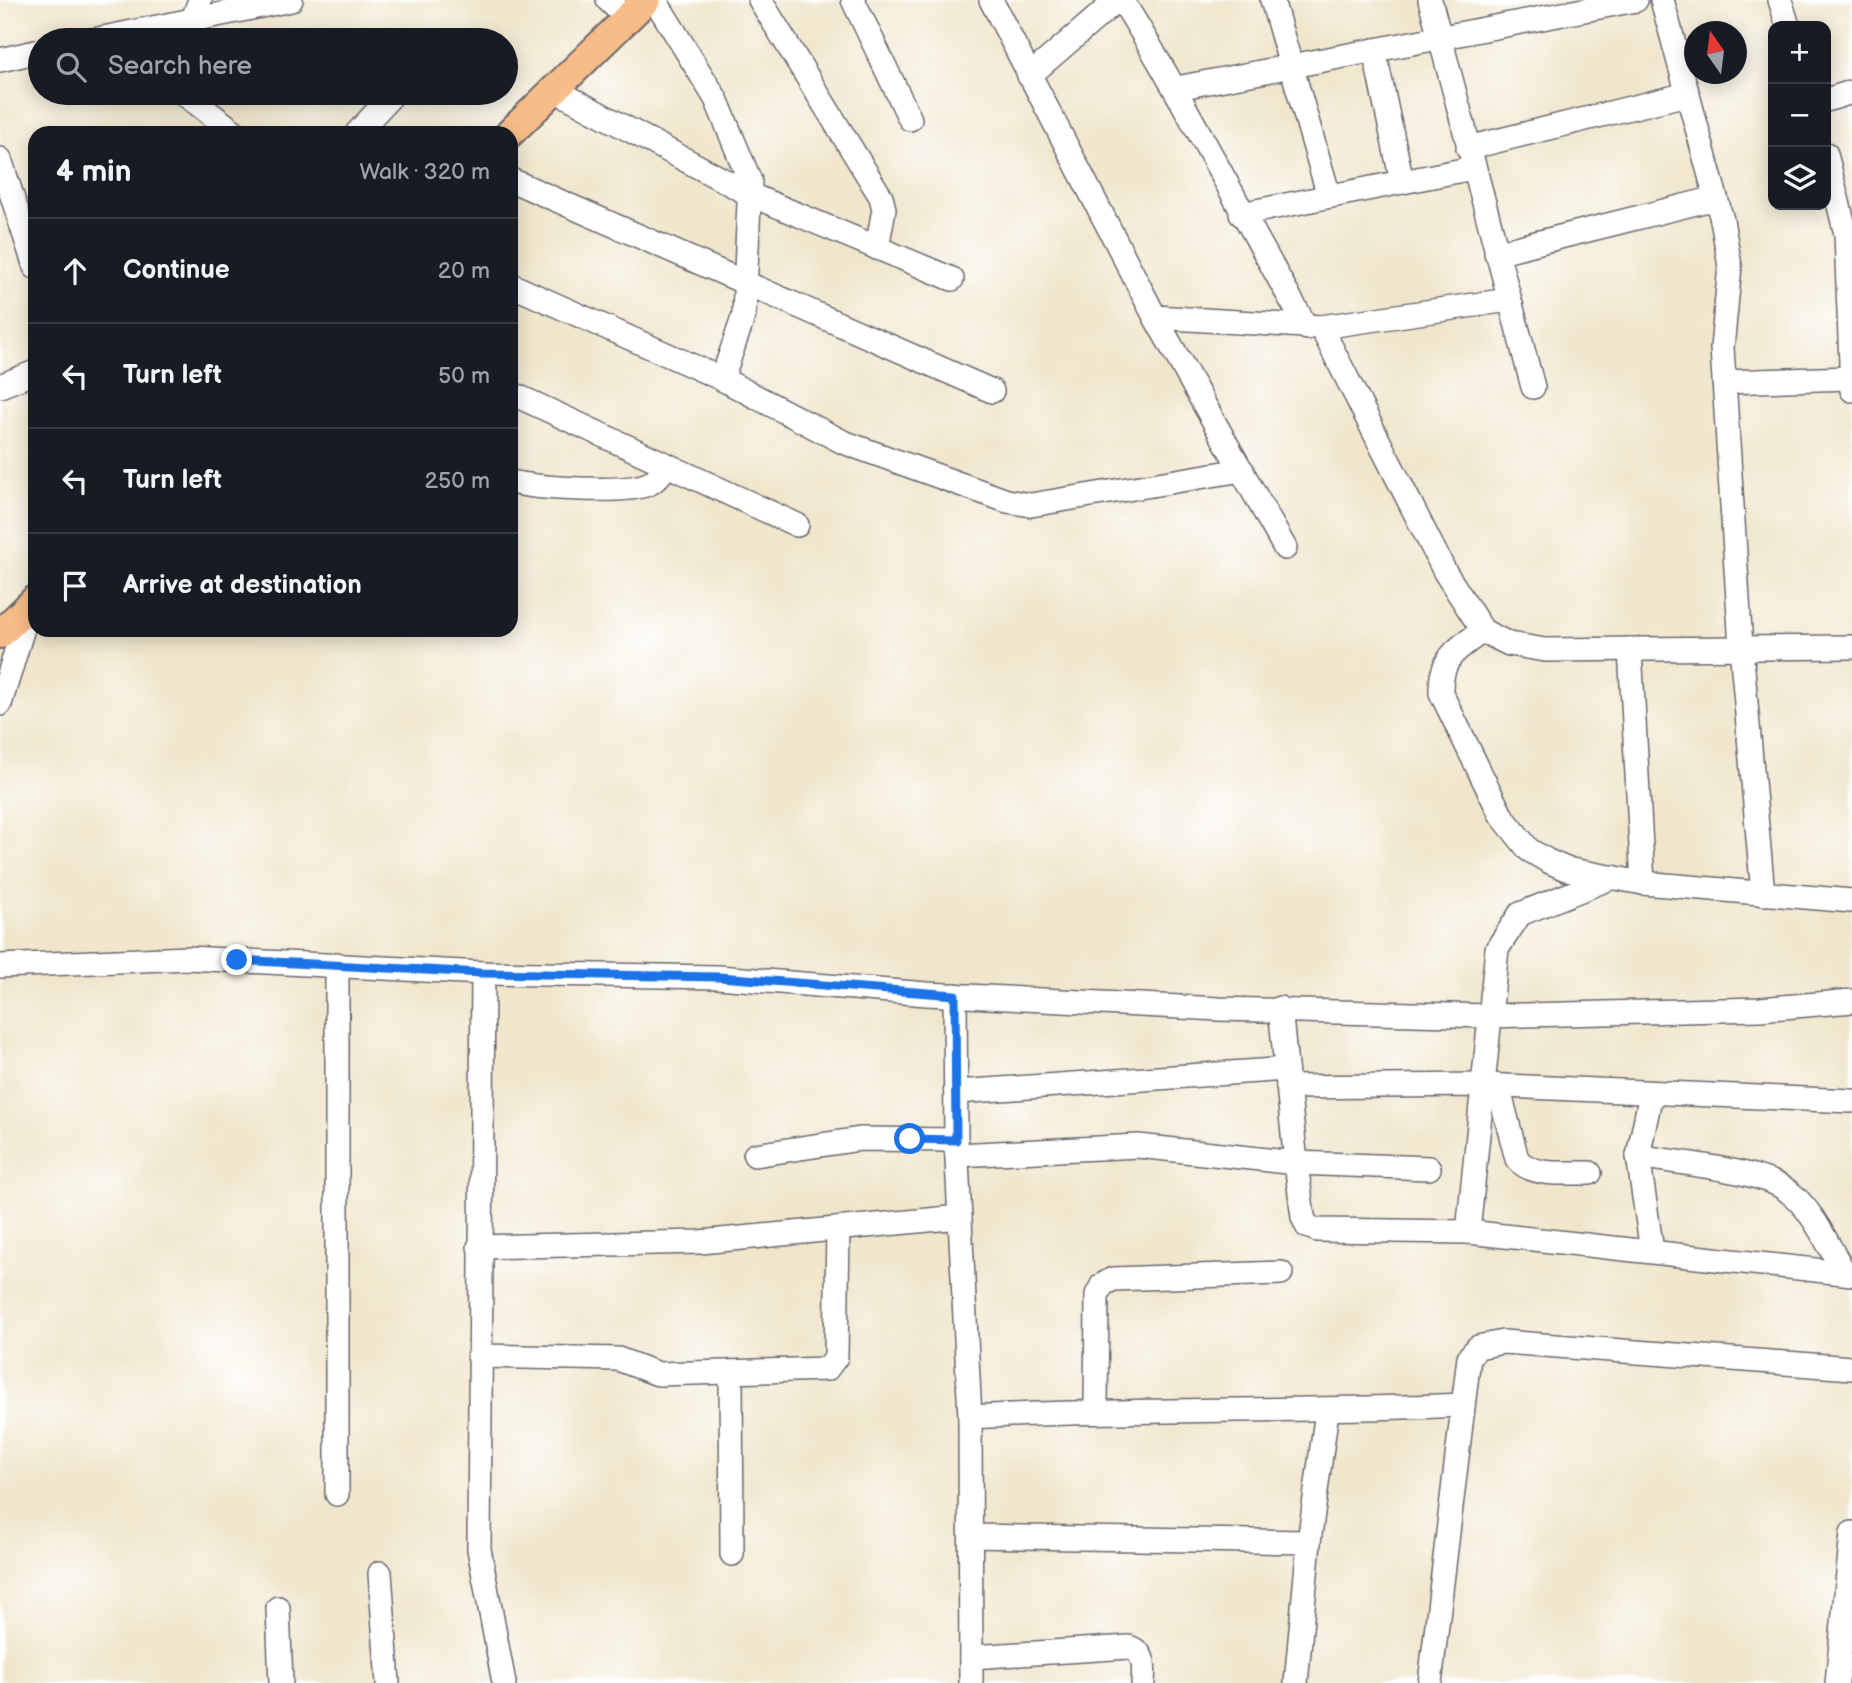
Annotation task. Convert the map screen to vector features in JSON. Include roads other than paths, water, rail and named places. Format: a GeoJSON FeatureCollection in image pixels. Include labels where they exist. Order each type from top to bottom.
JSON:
{"type":"FeatureCollection","features":[{"type":"Feature","properties":{"kind":"main road"},"geometry":{"type":"LineString","coordinates":[[517,126],[555,90],[627,6]]}},
{"type":"Feature","properties":{"kind":"main road"},"geometry":{"type":"LineString","coordinates":[[0,634],[28,606]]}},
{"type":"Feature","properties":{"kind":"street"},"geometry":{"type":"LineString","coordinates":[[153,28],[291,0]]}},
{"type":"Feature","properties":{"kind":"street"},"geometry":{"type":"LineString","coordinates":[[655,0],[716,99],[747,172],[751,195],[746,286],[741,327],[722,379]]}},
{"type":"Feature","properties":{"kind":"street"},"geometry":{"type":"LineString","coordinates":[[760,0],[881,197],[884,209],[877,248]]}},
{"type":"Feature","properties":{"kind":"street"},"geometry":{"type":"LineString","coordinates":[[853,0],[909,119]]}},
{"type":"Feature","properties":{"kind":"street"},"geometry":{"type":"LineString","coordinates":[[991,0],[1156,317],[1285,548]]}},
{"type":"Feature","properties":{"kind":"street"},"geometry":{"type":"LineString","coordinates":[[1029,76],[1119,0],[1177,88],[1241,214],[1314,327],[1445,572],[1483,631],[1509,644],[1545,650],[1852,647]]}},
{"type":"Feature","properties":{"kind":"street"},"geometry":{"type":"LineString","coordinates":[[1272,0],[1329,197]]}},
{"type":"Feature","properties":{"kind":"street"},"geometry":{"type":"LineString","coordinates":[[1430,0],[1533,387]]}},
{"type":"Feature","properties":{"kind":"street"},"geometry":{"type":"LineString","coordinates":[[1177,88],[1290,64],[1440,40],[1547,8],[1636,0]]}},
{"type":"Feature","properties":{"kind":"street"},"geometry":{"type":"LineString","coordinates":[[1662,0],[1716,198],[1730,266],[1722,330],[1724,382],[1741,647],[1763,894]]}},
{"type":"Feature","properties":{"kind":"street"},"geometry":{"type":"LineString","coordinates":[[1780,0],[1786,21]]}},
{"type":"Feature","properties":{"kind":"street"},"geometry":{"type":"LineString","coordinates":[[1374,50],[1402,182]]}},
{"type":"Feature","properties":{"kind":"street"},"geometry":{"type":"LineString","coordinates":[[0,60],[28,54]]}},
{"type":"Feature","properties":{"kind":"street"},"geometry":{"type":"LineString","coordinates":[[555,90],[751,195],[952,279]]}},
{"type":"Feature","properties":{"kind":"street"},"geometry":{"type":"LineString","coordinates":[[1831,98],[1852,92]]}},
{"type":"Feature","properties":{"kind":"street"},"geometry":{"type":"LineString","coordinates":[[1241,214],[1402,182],[1471,158],[1687,94]]}},
{"type":"Feature","properties":{"kind":"street"},"geometry":{"type":"LineString","coordinates":[[199,105],[227,126]]}},
{"type":"Feature","properties":{"kind":"street"},"geometry":{"type":"LineString","coordinates":[[363,126],[383,105]]}},
{"type":"Feature","properties":{"kind":"street"},"geometry":{"type":"LineString","coordinates":[[0,159],[28,245]]}},
{"type":"Feature","properties":{"kind":"street"},"geometry":{"type":"LineString","coordinates":[[1831,174],[1846,234],[1852,390]]}},
{"type":"Feature","properties":{"kind":"street"},"geometry":{"type":"LineString","coordinates":[[518,183],[746,286],[992,391]]}},
{"type":"Feature","properties":{"kind":"street"},"geometry":{"type":"LineString","coordinates":[[1496,253],[1716,198]]}},
{"type":"Feature","properties":{"kind":"street"},"geometry":{"type":"LineString","coordinates":[[518,288],[722,379],[843,442],[1019,504],[1031,505],[1242,470]]}},
{"type":"Feature","properties":{"kind":"street"},"geometry":{"type":"LineString","coordinates":[[1156,317],[1314,327],[1509,300]]}},
{"type":"Feature","properties":{"kind":"street"},"geometry":{"type":"LineString","coordinates":[[0,386],[28,375]]}},
{"type":"Feature","properties":{"kind":"street"},"geometry":{"type":"LineString","coordinates":[[1724,382],[1851,378]]}},
{"type":"Feature","properties":{"kind":"street"},"geometry":{"type":"LineString","coordinates":[[518,396],[797,526]]}},
{"type":"Feature","properties":{"kind":"street"},"geometry":{"type":"LineString","coordinates":[[518,483],[554,489],[640,486],[655,480],[667,465]]}},
{"type":"Feature","properties":{"kind":"street"},"geometry":{"type":"LineString","coordinates":[[0,704],[28,615]]}},
{"type":"Feature","properties":{"kind":"street"},"geometry":{"type":"LineString","coordinates":[[1483,631],[1456,649],[1440,671],[1441,693],[1501,815],[1529,850],[1566,869],[1643,883],[1852,901]]}},
{"type":"Feature","properties":{"kind":"street"},"geometry":{"type":"LineString","coordinates":[[1630,649],[1643,883]]}},
{"type":"Feature","properties":{"kind":"street"},"geometry":{"type":"LineString","coordinates":[[1468,1232],[1490,1086],[1489,1016],[1497,948],[1520,914],[1613,877]]}},
{"type":"Feature","properties":{"kind":"street"},"geometry":{"type":"LineString","coordinates":[[0,965],[188,957],[482,973],[719,977],[955,995],[1219,1009],[1280,1008],[1489,1016],[1760,1009],[1852,1001]]}},
{"type":"Feature","properties":{"kind":"street"},"geometry":{"type":"LineString","coordinates":[[337,964],[337,1494]]}},
{"type":"Feature","properties":{"kind":"street"},"geometry":{"type":"LineString","coordinates":[[482,973],[479,1563],[504,1683]]}},
{"type":"Feature","properties":{"kind":"street"},"geometry":{"type":"LineString","coordinates":[[955,995],[956,1148],[970,1417],[971,1683]]}},
{"type":"Feature","properties":{"kind":"street"},"geometry":{"type":"LineString","coordinates":[[1280,1008],[1296,1163],[1303,1217],[1307,1226],[1317,1230],[1468,1232],[1848,1273]]}},
{"type":"Feature","properties":{"kind":"street"},"geometry":{"type":"LineString","coordinates":[[957,1092],[1287,1078],[1852,1101]]}},
{"type":"Feature","properties":{"kind":"street"},"geometry":{"type":"LineString","coordinates":[[1490,1086],[1517,1159],[1522,1165],[1535,1171],[1590,1173]]}},
{"type":"Feature","properties":{"kind":"street"},"geometry":{"type":"LineString","coordinates":[[1651,1094],[1638,1156],[1652,1251]]}},
{"type":"Feature","properties":{"kind":"street"},"geometry":{"type":"LineString","coordinates":[[755,1155],[860,1139],[956,1148],[1138,1146],[1296,1163],[1429,1168]]}},
{"type":"Feature","properties":{"kind":"street"},"geometry":{"type":"LineString","coordinates":[[1638,1156],[1758,1177],[1788,1191],[1803,1205],[1848,1273]]}},
{"type":"Feature","properties":{"kind":"street"},"geometry":{"type":"LineString","coordinates":[[479,1247],[700,1242],[960,1217]]}},
{"type":"Feature","properties":{"kind":"street"},"geometry":{"type":"LineString","coordinates":[[480,1356],[618,1359],[657,1374],[817,1371],[833,1365],[836,1357],[838,1229]]}},
{"type":"Feature","properties":{"kind":"street"},"geometry":{"type":"LineString","coordinates":[[1096,1410],[1097,1295],[1102,1285],[1113,1279],[1282,1273]]}},
{"type":"Feature","properties":{"kind":"street"},"geometry":{"type":"LineString","coordinates":[[1430,1683],[1462,1405],[1469,1357],[1478,1347],[1503,1342],[1852,1368]]}},
{"type":"Feature","properties":{"kind":"street"},"geometry":{"type":"LineString","coordinates":[[731,1373],[732,1554]]}},
{"type":"Feature","properties":{"kind":"street"},"geometry":{"type":"LineString","coordinates":[[970,1417],[1096,1410],[1327,1410],[1462,1405]]}},
{"type":"Feature","properties":{"kind":"street"},"geometry":{"type":"LineString","coordinates":[[1296,1683],[1309,1542],[1327,1410]]}},
{"type":"Feature","properties":{"kind":"street"},"geometry":{"type":"LineString","coordinates":[[1837,1683],[1852,1533]]}},
{"type":"Feature","properties":{"kind":"street"},"geometry":{"type":"LineString","coordinates":[[971,1536],[1309,1542]]}},
{"type":"Feature","properties":{"kind":"street"},"geometry":{"type":"LineString","coordinates":[[380,1573],[388,1683]]}},
{"type":"Feature","properties":{"kind":"street"},"geometry":{"type":"LineString","coordinates":[[278,1608],[281,1683]]}},
{"type":"Feature","properties":{"kind":"street"},"geometry":{"type":"LineString","coordinates":[[971,1657],[1129,1647],[1138,1650],[1142,1658],[1143,1683]]}}]}
